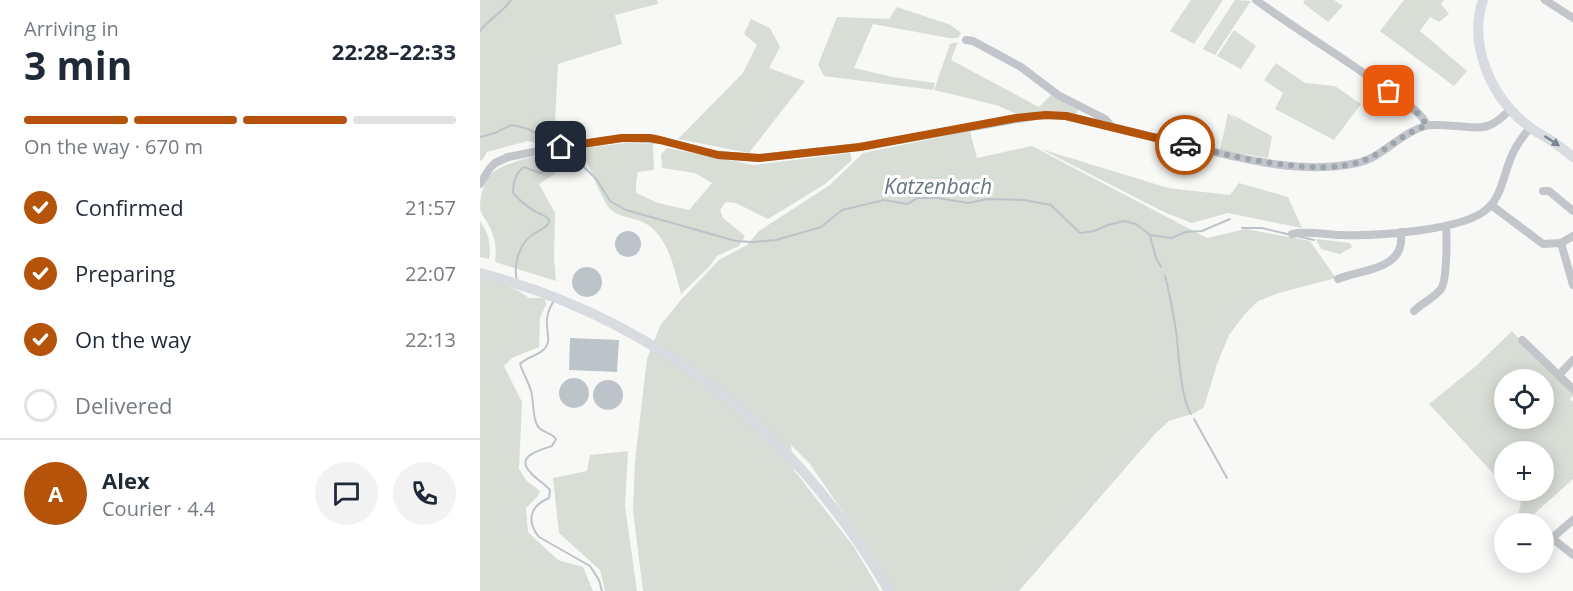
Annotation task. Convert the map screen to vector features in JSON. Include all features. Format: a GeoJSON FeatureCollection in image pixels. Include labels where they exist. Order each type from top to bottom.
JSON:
{"type":"FeatureCollection","features":[{"type":"Feature","properties":{"kind":"main road"},"geometry":{"type":"LineString","coordinates":[[1483,0],[1478,27],[1479,46],[1495,87],[1510,110],[1530,128],[1573,157]]}},
{"type":"Feature","properties":{"kind":"main road"},"geometry":{"type":"LineString","coordinates":[[480,273],[582,309],[629,332],[676,360],[728,399],[757,423],[792,458],[823,494],[860,544],[889,591]]}},
{"type":"Feature","properties":{"kind":"street"},"geometry":{"type":"LineString","coordinates":[[1256,0],[1373,79],[1419,114],[1427,126]]}},
{"type":"Feature","properties":{"kind":"street"},"geometry":{"type":"LineString","coordinates":[[1545,0],[1573,18]]}},
{"type":"Feature","properties":{"kind":"street"},"geometry":{"type":"LineString","coordinates":[[966,40],[973,41],[1021,67],[1058,95],[1105,119],[1112,127]]}},
{"type":"Feature","properties":{"kind":"street"},"geometry":{"type":"LineString","coordinates":[[480,184],[495,163],[517,155],[622,138],[650,138],[718,155],[759,158],[860,147],[1016,118],[1045,115],[1066,116],[1244,158],[1288,165],[1325,167],[1362,162],[1415,130],[1427,126],[1439,124],[1484,127],[1494,124],[1510,110]]}},
{"type":"Feature","properties":{"kind":"street"},"geometry":{"type":"LineString","coordinates":[[1292,234],[1299,232],[1343,236],[1401,232],[1446,226],[1477,216],[1491,205],[1502,187],[1508,163],[1530,128]]}},
{"type":"Feature","properties":{"kind":"street"},"geometry":{"type":"LineString","coordinates":[[1543,191],[1549,191],[1573,211]]}},
{"type":"Feature","properties":{"kind":"street"},"geometry":{"type":"LineString","coordinates":[[1491,205],[1545,245],[1561,243],[1573,236]]}},
{"type":"Feature","properties":{"kind":"street"},"geometry":{"type":"LineString","coordinates":[[1414,311],[1440,291],[1443,286],[1446,264],[1446,226]]}},
{"type":"Feature","properties":{"kind":"street"},"geometry":{"type":"LineString","coordinates":[[1338,279],[1379,267],[1391,259],[1401,246],[1401,232]]}},
{"type":"Feature","properties":{"kind":"street"},"geometry":{"type":"LineString","coordinates":[[1561,243],[1573,285]]}},
{"type":"Feature","properties":{"kind":"street"},"geometry":{"type":"LineString","coordinates":[[1522,340],[1573,389]]}},
{"type":"Feature","properties":{"kind":"street"},"geometry":{"type":"LineString","coordinates":[[1559,375],[1573,360]]}},
{"type":"Feature","properties":{"kind":"street"},"geometry":{"type":"LineString","coordinates":[[1573,520],[1552,538],[1573,555]]}},
{"type":"Feature","properties":{"kind":"shaded area"},"geometry":{"type":"Polygon","coordinates":[[[480,0],[657,0],[658,4],[615,15],[622,44],[558,64],[554,141],[542,144],[528,141],[487,152],[480,161],[480,0]]]}},
{"type":"Feature","properties":{"kind":"shaded area"},"geometry":{"type":"Polygon","coordinates":[[[1191,0],[1223,0],[1194,44],[1170,31],[1191,0]]]}},
{"type":"Feature","properties":{"kind":"shaded area"},"geometry":{"type":"Polygon","coordinates":[[[1235,0],[1251,1],[1215,55],[1203,49],[1235,0]]]}},
{"type":"Feature","properties":{"kind":"shaded area"},"geometry":{"type":"Polygon","coordinates":[[[1305,0],[1334,0],[1343,6],[1328,22],[1303,3],[1305,0]]]}},
{"type":"Feature","properties":{"kind":"shaded area"},"geometry":{"type":"Polygon","coordinates":[[[1404,0],[1444,0],[1441,4],[1449,14],[1439,22],[1430,17],[1420,31],[1467,71],[1454,86],[1380,31],[1404,0]]]}},
{"type":"Feature","properties":{"kind":"shaded area"},"geometry":{"type":"Polygon","coordinates":[[[897,7],[951,25],[961,33],[958,38],[949,38],[873,24],[854,68],[935,83],[933,90],[824,76],[818,65],[837,17],[889,19],[897,7]]]}},
{"type":"Feature","properties":{"kind":"shaded area"},"geometry":{"type":"Polygon","coordinates":[[[751,19],[770,28],[780,47],[769,68],[805,81],[749,153],[678,139],[743,73],[757,45],[744,34],[751,19]]]}},
{"type":"Feature","properties":{"kind":"shaded area"},"geometry":{"type":"Polygon","coordinates":[[[1234,30],[1256,46],[1241,69],[1217,56],[1234,30]]]}},
{"type":"Feature","properties":{"kind":"shaded area"},"geometry":{"type":"Polygon","coordinates":[[[958,42],[951,60],[1039,107],[1051,95],[1078,110],[1076,114],[1041,111],[1019,115],[996,105],[934,90],[950,44],[958,42]]]}},
{"type":"Feature","properties":{"kind":"shaded area"},"geometry":{"type":"Polygon","coordinates":[[[1276,63],[1305,83],[1335,86],[1361,104],[1334,140],[1275,109],[1283,93],[1264,80],[1276,63]]]}},
{"type":"Feature","properties":{"kind":"shaded area"},"geometry":{"type":"Polygon","coordinates":[[[1228,113],[1238,122],[1231,114],[1272,136],[1268,158],[1220,150],[1228,113]]]}},
{"type":"Feature","properties":{"kind":"shaded area"},"geometry":{"type":"Polygon","coordinates":[[[970,131],[977,158],[1032,146],[1207,238],[1246,229],[1310,241],[1336,278],[1258,301],[1229,335],[1217,364],[1204,407],[1195,413],[1169,421],[1154,435],[1019,591],[892,591],[876,560],[810,464],[791,445],[794,470],[854,547],[880,591],[643,591],[633,511],[635,461],[647,359],[660,326],[719,260],[747,245],[759,231],[830,185],[863,153],[970,131]]]}},
{"type":"Feature","properties":{"kind":"shaded area"},"geometry":{"type":"Polygon","coordinates":[[[626,143],[653,144],[654,170],[638,172],[636,193],[658,203],[689,210],[712,183],[695,173],[662,168],[661,154],[667,148],[754,165],[850,153],[852,160],[825,184],[768,219],[736,203],[726,202],[720,210],[723,218],[745,236],[739,246],[717,256],[681,294],[668,252],[657,233],[650,226],[610,209],[585,159],[559,171],[539,184],[555,213],[556,281],[495,262],[494,237],[481,213],[480,206],[485,182],[489,176],[499,168],[532,157],[626,143]]]}},
{"type":"Feature","properties":{"kind":"shaded area"},"geometry":{"type":"Polygon","coordinates":[[[1041,149],[1168,188],[1230,195],[1239,183],[1288,197],[1302,228],[1228,213],[1192,223],[1164,212],[1041,149]]]}},
{"type":"Feature","properties":{"kind":"shaded area"},"geometry":{"type":"Polygon","coordinates":[[[480,221],[489,239],[489,259],[480,257],[480,221]]]}},
{"type":"Feature","properties":{"kind":"shaded area"},"geometry":{"type":"Polygon","coordinates":[[[628,231],[637,235],[641,244],[637,253],[628,257],[619,253],[615,244],[619,235],[628,231]]]}},
{"type":"Feature","properties":{"kind":"shaded area"},"geometry":{"type":"Polygon","coordinates":[[[1316,239],[1350,243],[1352,247],[1340,254],[1321,249],[1316,239]]]}},
{"type":"Feature","properties":{"kind":"shaded area"},"geometry":{"type":"Polygon","coordinates":[[[587,267],[597,272],[602,282],[597,292],[587,297],[577,292],[572,282],[577,272],[587,267]]]}},
{"type":"Feature","properties":{"kind":"shaded area"},"geometry":{"type":"Polygon","coordinates":[[[480,274],[519,291],[529,298],[545,298],[546,305],[540,318],[539,347],[512,358],[504,366],[522,402],[519,469],[526,480],[540,491],[526,508],[528,532],[558,560],[583,567],[593,591],[480,591],[480,274]]]}},
{"type":"Feature","properties":{"kind":"shaded area"},"geometry":{"type":"Polygon","coordinates":[[[1512,331],[1549,369],[1494,369],[1494,429],[1554,429],[1554,374],[1573,392],[1570,399],[1573,402],[1573,479],[1554,496],[1554,441],[1494,441],[1494,474],[1429,404],[1476,366],[1512,331]]]}},
{"type":"Feature","properties":{"kind":"shaded area"},"geometry":{"type":"Polygon","coordinates":[[[570,338],[619,340],[617,372],[569,370],[570,338]]]}},
{"type":"Feature","properties":{"kind":"shaded area"},"geometry":{"type":"Polygon","coordinates":[[[574,378],[580,379],[588,387],[588,399],[580,407],[574,408],[568,407],[560,399],[559,393],[560,387],[568,379],[574,378]]]}},
{"type":"Feature","properties":{"kind":"shaded area"},"geometry":{"type":"Polygon","coordinates":[[[608,380],[618,385],[623,395],[618,405],[608,410],[598,405],[593,395],[598,385],[608,380]]]}},
{"type":"Feature","properties":{"kind":"shaded area"},"geometry":{"type":"Polygon","coordinates":[[[628,451],[625,506],[637,591],[605,591],[600,570],[559,533],[553,478],[587,471],[590,455],[628,451]]]}},
{"type":"Feature","properties":{"kind":"shaded area"},"geometry":{"type":"Polygon","coordinates":[[[1519,501],[1548,501],[1535,513],[1519,513],[1521,503],[1519,501]]]}},
{"type":"Feature","properties":{"kind":"waterway"},"geometry":{"type":"LineString","coordinates":[[480,31],[511,0]]}},
{"type":"Feature","properties":{"kind":"waterway"},"geometry":{"type":"LineString","coordinates":[[480,137],[511,125],[528,129],[547,139],[551,146]]}},
{"type":"Feature","properties":{"kind":"waterway"},"geometry":{"type":"LineString","coordinates":[[517,280],[520,250],[527,239],[550,221],[513,193],[514,182],[518,172],[524,167],[540,173],[546,171],[553,164],[552,152]]}},
{"type":"Feature","properties":{"kind":"waterway","name":"Katzenbach"},"geometry":{"type":"LineString","coordinates":[[553,164],[571,160],[584,167],[597,180],[610,201],[626,210],[736,241],[776,240],[821,227],[842,210],[884,200],[907,204],[918,198],[938,198],[968,203],[988,199],[1024,200],[1051,205],[1080,233],[1124,221],[1136,224],[1150,235],[1171,238],[1186,232],[1202,231],[1230,219]]}},
{"type":"Feature","properties":{"kind":"waterway","name":"Katzenbach"},"geometry":{"type":"LineString","coordinates":[[1242,228],[1262,228],[1291,235]]}},
{"type":"Feature","properties":{"kind":"waterway"},"geometry":{"type":"LineString","coordinates":[[1150,236],[1161,267]]}},
{"type":"Feature","properties":{"kind":"waterway","name":"Katzenbach"},"geometry":{"type":"LineString","coordinates":[[1296,236],[1314,240]]}},
{"type":"Feature","properties":{"kind":"waterway"},"geometry":{"type":"LineString","coordinates":[[1165,276],[1176,331],[1184,397],[1191,414]]}},
{"type":"Feature","properties":{"kind":"waterway"},"geometry":{"type":"LineString","coordinates":[[553,302],[547,319],[547,345],[542,351],[520,364],[531,391],[537,425],[556,439],[552,446],[531,455],[525,462],[531,473],[550,490],[549,498],[538,505],[531,520],[539,537],[590,566],[599,580],[602,591]]}},
{"type":"Feature","properties":{"kind":"waterway"},"geometry":{"type":"LineString","coordinates":[[1194,419],[1227,478]]}},
{"type":"Feature","properties":{"kind":"way so far"},"geometry":{"type":"LineString","coordinates":[[1185,145],[1252,160],[1288,165],[1325,167],[1357,163],[1415,130],[1427,126],[1419,114],[1389,91]]}},
{"type":"Feature","properties":{"kind":"route"},"geometry":{"type":"LineString","coordinates":[[561,147],[622,138],[650,138],[718,155],[741,158],[778,157],[860,147],[1016,118],[1045,115],[1066,116],[1185,145]]}}]}
